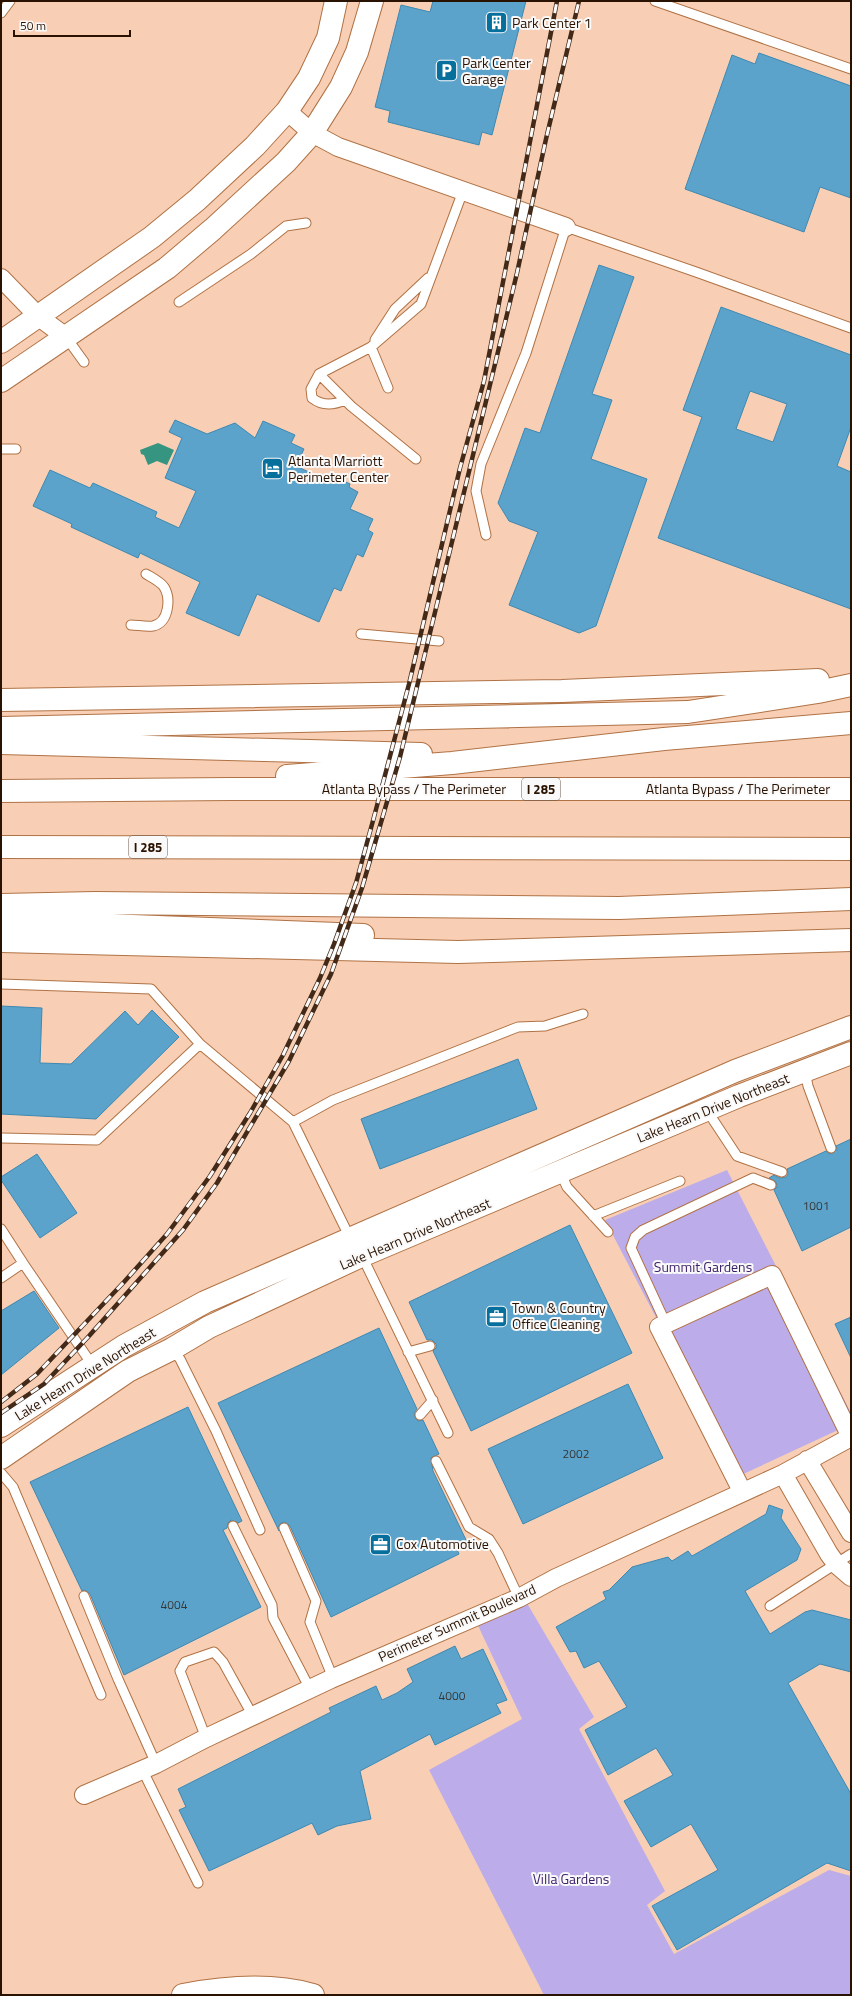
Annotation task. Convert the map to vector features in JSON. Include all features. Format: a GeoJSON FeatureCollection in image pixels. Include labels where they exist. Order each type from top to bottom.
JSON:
{"type":"FeatureCollection","features":[{"type":"Feature","properties":{"kind":"main road"},"geometry":{"type":"LineString","coordinates":[[1,342],[152,237],[255,146],[286,111],[309,78],[328,38],[336,1]]}},
{"type":"Feature","properties":{"kind":"main road"},"geometry":{"type":"LineString","coordinates":[[1,381],[167,268],[213,229],[286,162],[312,133],[332,103],[350,70],[365,29],[372,1]]}},
{"type":"Feature","properties":{"kind":"main road"},"geometry":{"type":"LineString","coordinates":[[1,700],[562,691],[851,678]]}},
{"type":"Feature","properties":{"kind":"main road"},"geometry":{"type":"LineString","coordinates":[[1,728],[688,712],[818,692],[851,685]]}},
{"type":"Feature","properties":{"kind":"main road"},"geometry":{"type":"LineString","coordinates":[[230,789],[270,777],[452,763],[664,738],[851,723]]}},
{"type":"Feature","properties":{"kind":"main road"},"geometry":{"type":"LineString","coordinates":[[1,743],[520,756]]}},
{"type":"Feature","properties":{"kind":"main road","name":"Atlanta Bypass / The Perimeter"},"geometry":{"type":"LineString","coordinates":[[1,791],[230,789],[851,789]]}},
{"type":"Feature","properties":{"kind":"main road","name":"I 285"},"geometry":{"type":"LineString","coordinates":[[1,847],[851,849]]}},
{"type":"Feature","properties":{"kind":"main road"},"geometry":{"type":"LineString","coordinates":[[1,905],[95,903],[620,908],[851,899]]}},
{"type":"Feature","properties":{"kind":"main road"},"geometry":{"type":"LineString","coordinates":[[1,921],[668,947]]}},
{"type":"Feature","properties":{"kind":"main road"},"geometry":{"type":"LineString","coordinates":[[1,941],[458,952],[668,947],[851,940]]}},
{"type":"Feature","properties":{"kind":"main road","name":"Lake Hearn Drive Northeast"},"geometry":{"type":"LineString","coordinates":[[1,1458],[128,1371],[172,1349],[209,1327],[356,1247],[735,1071],[851,1028]]}},
{"type":"Feature","properties":{"kind":"main road","name":"Lake Hearn Drive Northeast"},"geometry":{"type":"LineString","coordinates":[[1,1426],[124,1346],[205,1302],[560,1172],[706,1110],[851,1053]]}},
{"type":"Feature","properties":{"kind":"main road"},"geometry":{"type":"LineString","coordinates":[[183,1995],[202,1991],[249,1987],[300,1991],[313,1995]]}},
{"type":"Feature","properties":{"kind":"street"},"geometry":{"type":"LineString","coordinates":[[286,111],[312,133],[338,147],[566,228]]}},
{"type":"Feature","properties":{"kind":"street"},"geometry":{"type":"LineString","coordinates":[[1,278],[39,317],[66,337]]}},
{"type":"Feature","properties":{"kind":"street","name":"Perimeter Summit Boulevard"},"geometry":{"type":"LineString","coordinates":[[84,1795],[149,1766],[333,1678],[519,1598],[556,1578],[742,1491],[783,1474],[851,1438],[772,1275],[666,1324]]}},
{"type":"Feature","properties":{"kind":"street"},"geometry":{"type":"LineString","coordinates":[[666,1324],[659,1327],[742,1491]]}},
{"type":"Feature","properties":{"kind":"street"},"geometry":{"type":"LineString","coordinates":[[807,1460],[851,1533]]}},
{"type":"Feature","properties":{"kind":"street"},"geometry":{"type":"LineString","coordinates":[[783,1474],[844,1560],[851,1577]]}},
{"type":"Feature","properties":{"kind":"lane"},"geometry":{"type":"LineString","coordinates":[[1,13],[10,1]]}},
{"type":"Feature","properties":{"kind":"lane"},"geometry":{"type":"LineString","coordinates":[[655,1],[681,5],[851,69]]}},
{"type":"Feature","properties":{"kind":"lane"},"geometry":{"type":"LineString","coordinates":[[345,400],[327,404],[316,402],[312,398],[311,389],[319,374],[371,347],[421,304],[463,191]]}},
{"type":"Feature","properties":{"kind":"lane"},"geometry":{"type":"LineString","coordinates":[[179,302],[251,254],[286,226],[306,223]]}},
{"type":"Feature","properties":{"kind":"lane"},"geometry":{"type":"LineString","coordinates":[[486,535],[476,491],[481,464],[526,353],[566,228],[696,272],[851,328]]}},
{"type":"Feature","properties":{"kind":"lane"},"geometry":{"type":"LineString","coordinates":[[371,347],[395,308],[431,275]]}},
{"type":"Feature","properties":{"kind":"lane"},"geometry":{"type":"LineString","coordinates":[[66,337],[84,362]]}},
{"type":"Feature","properties":{"kind":"lane"},"geometry":{"type":"LineString","coordinates":[[371,347],[388,388]]}},
{"type":"Feature","properties":{"kind":"lane"},"geometry":{"type":"LineString","coordinates":[[319,374],[345,400],[416,459]]}},
{"type":"Feature","properties":{"kind":"lane"},"geometry":{"type":"LineString","coordinates":[[1,449],[16,449]]}},
{"type":"Feature","properties":{"kind":"lane"},"geometry":{"type":"LineString","coordinates":[[131,625],[154,626],[162,620],[167,609],[168,597],[164,586],[146,574]]}},
{"type":"Feature","properties":{"kind":"lane"},"geometry":{"type":"LineString","coordinates":[[361,634],[439,641]]}},
{"type":"Feature","properties":{"kind":"lane"},"geometry":{"type":"LineString","coordinates":[[1,984],[151,989],[200,1044],[293,1122],[448,1432]]}},
{"type":"Feature","properties":{"kind":"lane"},"geometry":{"type":"LineString","coordinates":[[293,1122],[333,1100],[518,1027],[545,1026],[583,1014]]}},
{"type":"Feature","properties":{"kind":"lane"},"geometry":{"type":"LineString","coordinates":[[1,1138],[96,1140],[200,1044]]}},
{"type":"Feature","properties":{"kind":"lane"},"geometry":{"type":"LineString","coordinates":[[805,1070],[808,1086],[831,1148]]}},
{"type":"Feature","properties":{"kind":"lane"},"geometry":{"type":"LineString","coordinates":[[706,1110],[737,1156],[782,1172]]}},
{"type":"Feature","properties":{"kind":"lane"},"geometry":{"type":"LineString","coordinates":[[560,1172],[567,1187],[608,1232]]}},
{"type":"Feature","properties":{"kind":"lane"},"geometry":{"type":"LineString","coordinates":[[666,1324],[632,1248],[635,1237],[643,1230],[753,1178],[771,1185]]}},
{"type":"Feature","properties":{"kind":"lane"},"geometry":{"type":"LineString","coordinates":[[593,1216],[680,1181]]}},
{"type":"Feature","properties":{"kind":"lane"},"geometry":{"type":"LineString","coordinates":[[1,1229],[93,1366]]}},
{"type":"Feature","properties":{"kind":"lane"},"geometry":{"type":"LineString","coordinates":[[1,1278],[23,1263]]}},
{"type":"Feature","properties":{"kind":"lane"},"geometry":{"type":"LineString","coordinates":[[408,1352],[430,1346]]}},
{"type":"Feature","properties":{"kind":"lane"},"geometry":{"type":"LineString","coordinates":[[172,1349],[180,1359],[216,1431],[260,1530]]}},
{"type":"Feature","properties":{"kind":"lane"},"geometry":{"type":"LineString","coordinates":[[420,1415],[433,1400]]}},
{"type":"Feature","properties":{"kind":"lane"},"geometry":{"type":"LineString","coordinates":[[436,1461],[469,1527],[489,1539],[498,1553],[519,1598]]}},
{"type":"Feature","properties":{"kind":"lane"},"geometry":{"type":"LineString","coordinates":[[1,1473],[13,1487],[101,1695]]}},
{"type":"Feature","properties":{"kind":"lane"},"geometry":{"type":"LineString","coordinates":[[233,1526],[272,1605],[273,1618],[310,1689]]}},
{"type":"Feature","properties":{"kind":"lane"},"geometry":{"type":"LineString","coordinates":[[284,1528],[316,1602],[310,1622],[333,1678]]}},
{"type":"Feature","properties":{"kind":"lane"},"geometry":{"type":"LineString","coordinates":[[770,1606],[844,1560]]}},
{"type":"Feature","properties":{"kind":"lane"},"geometry":{"type":"LineString","coordinates":[[84,1596],[118,1680],[149,1766],[198,1883]]}},
{"type":"Feature","properties":{"kind":"lane"},"geometry":{"type":"LineString","coordinates":[[206,1738],[180,1671],[185,1662],[214,1652],[223,1662],[252,1716]]}},
{"type":"Feature","properties":{"kind":"green space","name":"Summit Gardens"},"geometry":{"type":"Polygon","coordinates":[[[727,1170],[851,1413],[851,1424],[739,1476],[605,1220],[727,1170]]]}},
{"type":"Feature","properties":{"kind":"green space","name":"Villa Gardens"},"geometry":{"type":"Polygon","coordinates":[[[521,1593],[594,1717],[579,1729],[665,1891],[647,1905],[674,1954],[829,1870],[851,1876],[851,1995],[544,1995],[429,1770],[522,1719],[473,1615],[521,1593]]]}},
{"type":"Feature","properties":{"kind":"water"},"geometry":{"type":"Polygon","coordinates":[[[158,443],[174,450],[167,465],[157,461],[148,465],[140,450],[158,443]]]}},
{"type":"Feature","properties":{"kind":"building","name":"Park Center Garage"},"geometry":{"type":"Polygon","coordinates":[[[433,1],[526,1],[492,135],[482,132],[479,145],[388,122],[390,111],[375,107],[401,5],[430,12],[433,1]]]}},
{"type":"Feature","properties":{"kind":"building"},"geometry":{"type":"Polygon","coordinates":[[[759,53],[851,86],[851,198],[820,187],[804,232],[685,189],[732,55],[755,64],[759,53]]]}},
{"type":"Feature","properties":{"kind":"building"},"geometry":{"type":"Polygon","coordinates":[[[599,265],[634,277],[592,394],[612,400],[591,459],[647,479],[596,626],[579,633],[509,605],[538,532],[509,521],[498,503],[525,428],[540,433],[599,265]]]}},
{"type":"Feature","properties":{"kind":"building"},"geometry":{"type":"Polygon","coordinates":[[[721,307],[851,355],[851,427],[837,466],[851,472],[851,609],[658,538],[702,417],[683,410],[721,307]],[[750,391],[736,429],[773,442],[787,404],[750,391]]]}},
{"type":"Feature","properties":{"kind":"building"},"geometry":{"type":"Polygon","coordinates":[[[175,420],[207,434],[235,423],[255,438],[263,421],[295,435],[291,443],[304,449],[296,466],[326,480],[329,474],[350,484],[349,487],[358,492],[350,509],[373,519],[368,530],[373,533],[363,557],[357,554],[341,591],[334,588],[319,622],[257,594],[239,636],[186,613],[200,582],[140,553],[138,558],[71,527],[72,524],[33,506],[50,470],[90,488],[93,483],[157,512],[155,517],[179,528],[196,491],[165,478],[182,438],[169,432],[175,420]]]}},
{"type":"Feature","properties":{"kind":"building"},"geometry":{"type":"Polygon","coordinates":[[[1,1006],[42,1008],[40,1063],[71,1064],[125,1011],[138,1025],[152,1010],[179,1037],[96,1119],[1,1114],[1,1006]]]}},
{"type":"Feature","properties":{"kind":"building"},"geometry":{"type":"Polygon","coordinates":[[[518,1059],[537,1109],[380,1169],[361,1119],[518,1059]]]}},
{"type":"Feature","properties":{"kind":"building"},"geometry":{"type":"Polygon","coordinates":[[[851,1139],[851,1227],[802,1251],[774,1190],[777,1187],[776,1182],[769,1178],[774,1175],[780,1178],[786,1177],[788,1174],[787,1169],[826,1151],[830,1154],[833,1153],[837,1149],[836,1146],[851,1139]]]}},
{"type":"Feature","properties":{"kind":"building"},"geometry":{"type":"Polygon","coordinates":[[[37,1154],[77,1213],[40,1238],[1,1180],[1,1177],[37,1154]]]}},
{"type":"Feature","properties":{"kind":"building"},"geometry":{"type":"Polygon","coordinates":[[[570,1225],[632,1353],[471,1431],[433,1351],[436,1348],[436,1344],[432,1340],[427,1340],[409,1302],[570,1225]]]}},
{"type":"Feature","properties":{"kind":"building"},"geometry":{"type":"Polygon","coordinates":[[[34,1291],[59,1328],[1,1375],[1,1311],[34,1291]]]}},
{"type":"Feature","properties":{"kind":"building"},"geometry":{"type":"Polygon","coordinates":[[[851,1317],[851,1358],[835,1324],[851,1317]]]}},
{"type":"Feature","properties":{"kind":"building"},"geometry":{"type":"Polygon","coordinates":[[[379,1328],[417,1409],[414,1413],[415,1417],[418,1421],[423,1420],[439,1454],[431,1458],[433,1471],[467,1542],[456,1547],[459,1554],[331,1617],[290,1526],[285,1522],[281,1523],[278,1527],[279,1531],[218,1403],[379,1328]]]}},
{"type":"Feature","properties":{"kind":"building"},"geometry":{"type":"Polygon","coordinates":[[[628,1384],[663,1458],[523,1524],[488,1449],[628,1384]]]}},
{"type":"Feature","properties":{"kind":"building"},"geometry":{"type":"Polygon","coordinates":[[[188,1407],[242,1521],[238,1523],[231,1520],[228,1523],[227,1528],[223,1530],[261,1607],[124,1675],[90,1594],[85,1590],[82,1591],[30,1482],[188,1407]]]}},
{"type":"Feature","properties":{"kind":"building"},"geometry":{"type":"Polygon","coordinates":[[[769,1505],[783,1510],[781,1518],[801,1549],[797,1560],[745,1591],[770,1634],[805,1612],[812,1610],[851,1620],[851,1672],[820,1664],[788,1683],[851,1794],[851,1871],[827,1863],[677,1950],[652,1906],[718,1870],[691,1824],[651,1847],[624,1801],[673,1775],[656,1748],[608,1775],[585,1730],[627,1707],[599,1661],[584,1668],[576,1651],[570,1652],[556,1627],[606,1599],[603,1592],[609,1590],[632,1567],[668,1557],[672,1561],[688,1551],[692,1556],[766,1514],[769,1505]]]}},
{"type":"Feature","properties":{"kind":"building"},"geometry":{"type":"Polygon","coordinates":[[[455,1646],[461,1659],[483,1649],[507,1700],[496,1704],[501,1713],[435,1745],[430,1734],[360,1771],[371,1819],[337,1826],[318,1835],[312,1823],[209,1871],[179,1810],[186,1807],[178,1789],[331,1712],[329,1708],[376,1686],[382,1700],[397,1693],[413,1682],[407,1669],[455,1646]]]}},
{"type":"Feature","properties":{"kind":"railway"},"geometry":{"type":"LineString","coordinates":[[1,1402],[37,1374],[124,1282],[167,1234],[210,1176],[250,1113],[283,1055],[320,978],[334,944],[356,883],[374,817],[409,684],[460,468],[484,381],[557,1]]}},
{"type":"Feature","properties":{"kind":"railway"},"geometry":{"type":"LineString","coordinates":[[1,1413],[44,1384],[89,1336],[183,1230],[217,1183],[289,1061],[331,974],[362,888],[400,757],[517,273],[546,139],[579,1]]}},
{"type":"Feature","properties":{"kind":"place","name":"Park Center 1"},"geometry":{"type":"Point","coordinates":[497,23]}},
{"type":"Feature","properties":{"kind":"place","name":"Park Center Garage"},"geometry":{"type":"Point","coordinates":[446,71]}},
{"type":"Feature","properties":{"kind":"place","name":"Atlanta Marriott Perimeter Center"},"geometry":{"type":"Point","coordinates":[272,469]}},
{"type":"Feature","properties":{"kind":"place","name":"Town & Country Office Cleaning"},"geometry":{"type":"Point","coordinates":[496,1316]}},
{"type":"Feature","properties":{"kind":"place","name":"Cox Automotive"},"geometry":{"type":"Point","coordinates":[380,1544]}}]}
